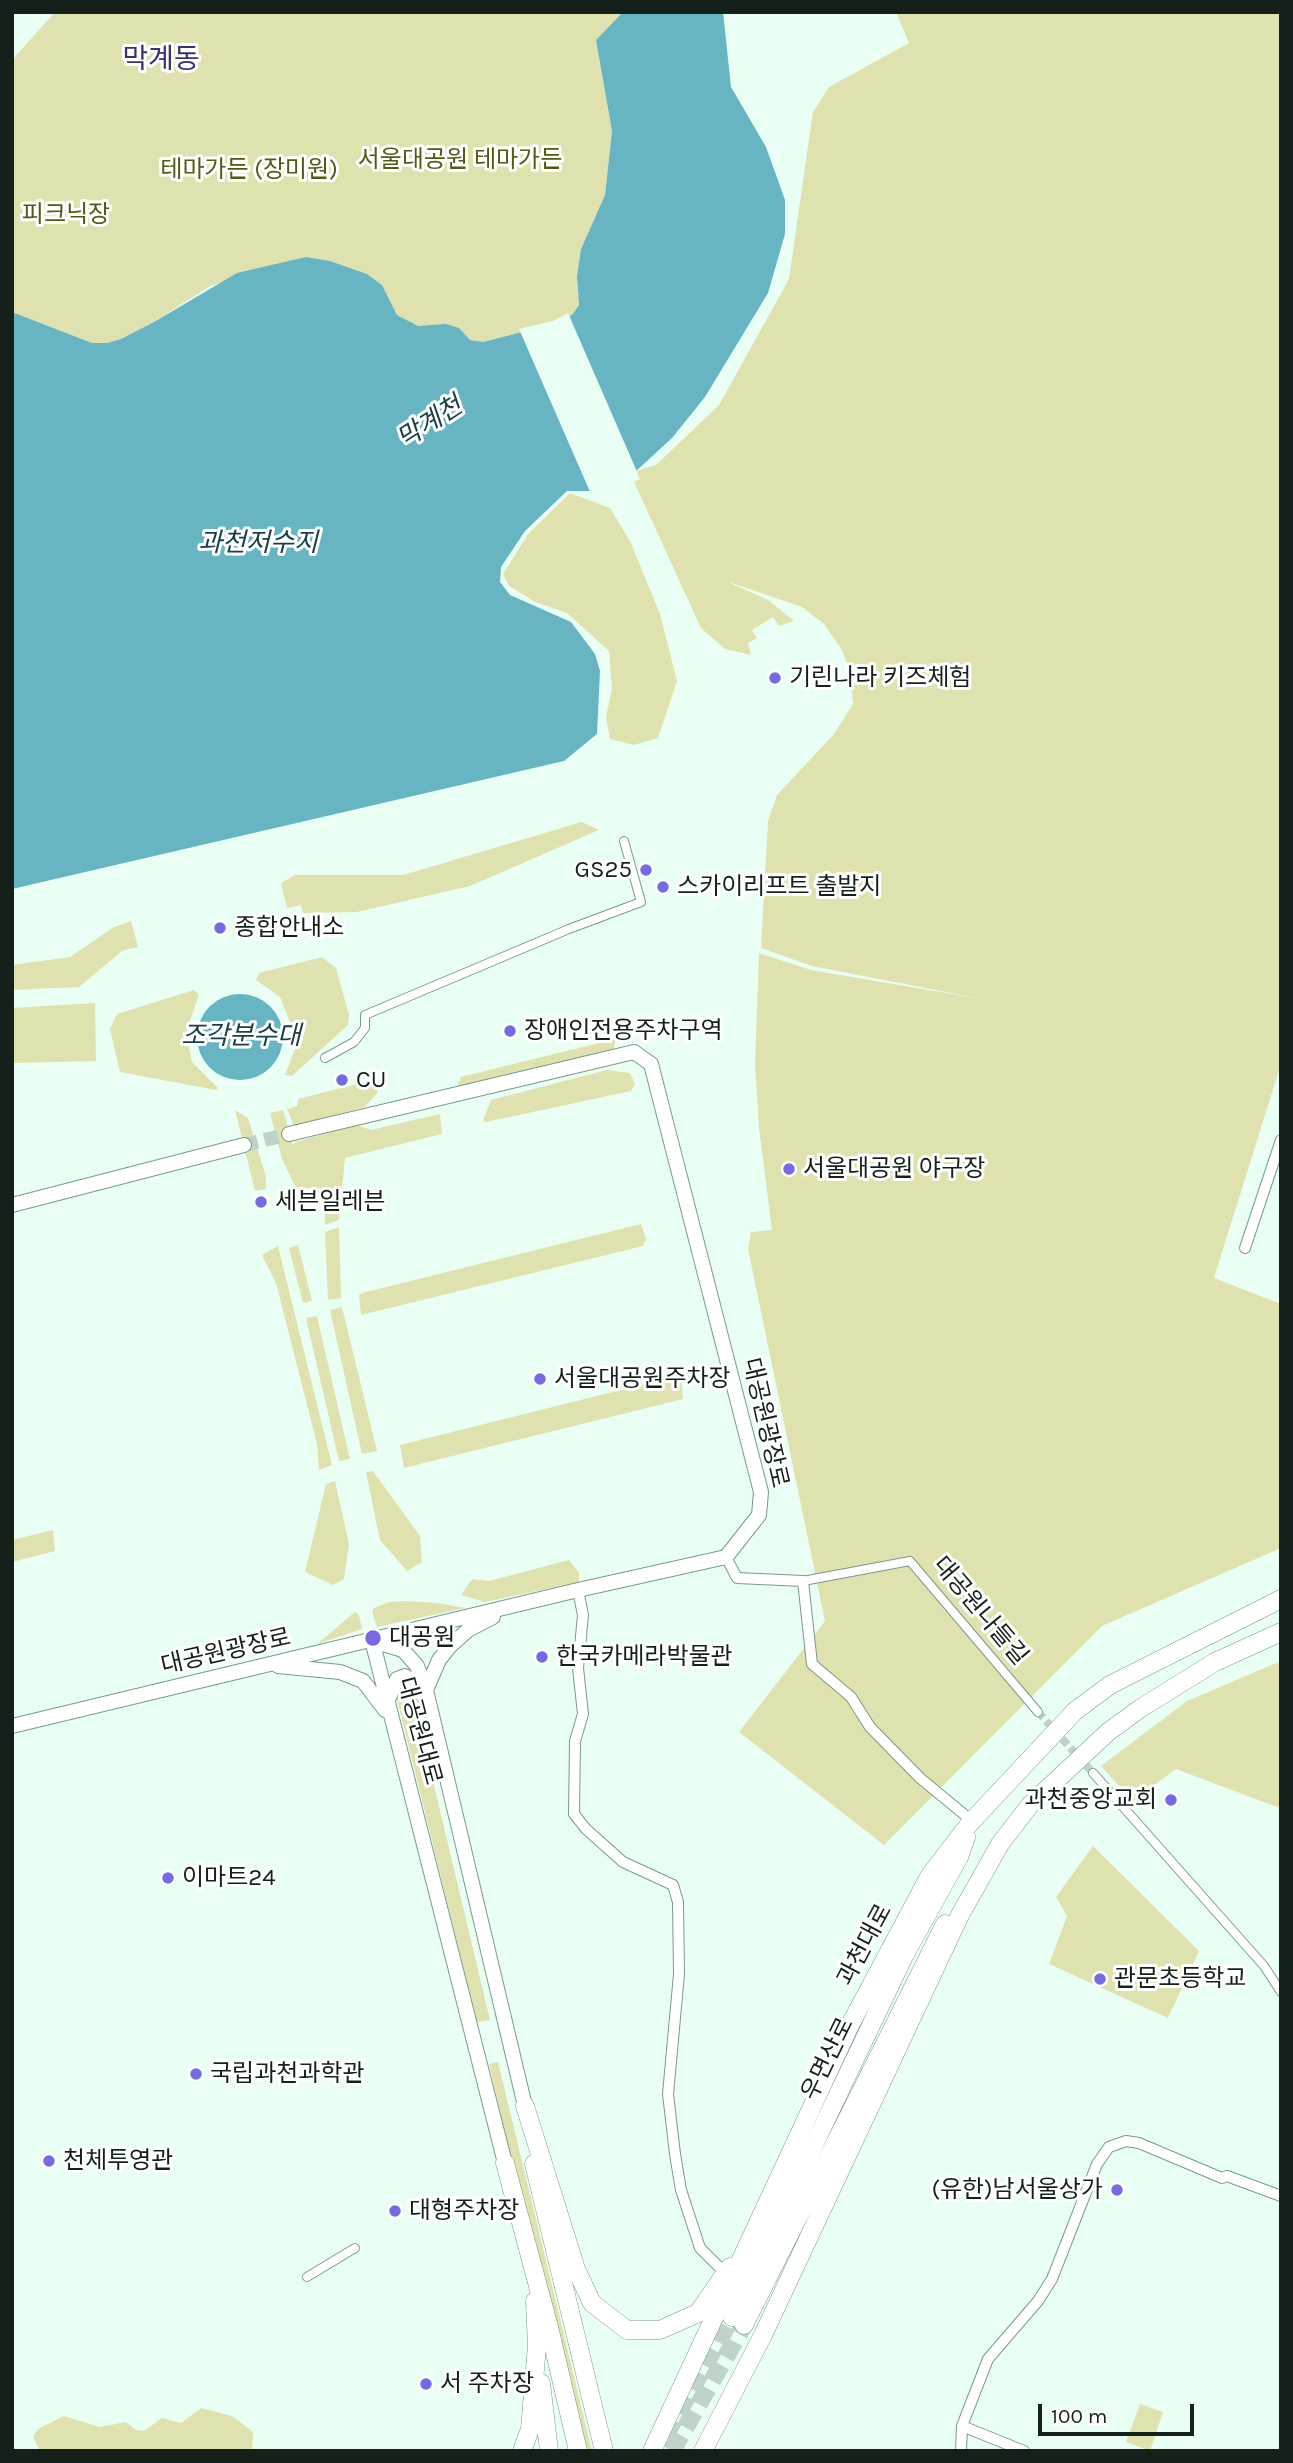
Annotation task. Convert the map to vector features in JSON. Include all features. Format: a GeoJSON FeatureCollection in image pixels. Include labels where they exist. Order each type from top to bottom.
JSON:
{"type":"FeatureCollection","features":[{"type":"Feature","properties":{"kind":"highway","name":"과천대로"},"geometry":{"type":"LineString","coordinates":[[652,2451],[850,2025],[930,1875],[971,1822],[1075,1711],[1110,1685],[1281,1599]]}},
{"type":"Feature","properties":{"kind":"highway"},"geometry":{"type":"LineString","coordinates":[[703,2451],[763,2335],[960,1915],[1000,1844],[1030,1805],[1108,1732],[1215,1662],[1281,1632]]}},
{"type":"Feature","properties":{"kind":"highway","name":"우면산로"},"geometry":{"type":"LineString","coordinates":[[971,1822],[959,1857],[905,1954],[738,2321],[974,1870],[1000,1844]]}},
{"type":"Feature","properties":{"kind":"highway"},"geometry":{"type":"LineString","coordinates":[[526,2106],[576,2269],[592,2303],[626,2330],[660,2330],[698,2313],[725,2273],[744,2252]]}},
{"type":"Feature","properties":{"kind":"highway"},"geometry":{"type":"LineString","coordinates":[[526,2106],[524,2128],[604,2451]]}},
{"type":"Feature","properties":{"kind":"highway"},"geometry":{"type":"LineString","coordinates":[[505,2163],[578,2451]]}},
{"type":"Feature","properties":{"kind":"highway"},"geometry":{"type":"LineString","coordinates":[[534,2273],[537,2345],[549,2451]]}},
{"type":"Feature","properties":{"kind":"highway"},"geometry":{"type":"LineString","coordinates":[[522,2451],[530,2429],[537,2345]]}},
{"type":"Feature","properties":{"kind":"street"},"geometry":{"type":"LineString","coordinates":[[325,1058],[354,1042],[365,1028],[365,1016],[569,929],[641,902],[624,841]]}},
{"type":"Feature","properties":{"kind":"street","name":"대공원광장로"},"geometry":{"type":"LineString","coordinates":[[12,1726],[726,1557],[759,1515],[761,1492],[651,1064],[634,1052],[289,1134]]}},
{"type":"Feature","properties":{"kind":"street"},"geometry":{"type":"LineString","coordinates":[[1245,1248],[1281,1140]]}},
{"type":"Feature","properties":{"kind":"street"},"geometry":{"type":"LineString","coordinates":[[12,1205],[244,1145]]}},
{"type":"Feature","properties":{"kind":"street","name":"대공원나들길"},"geometry":{"type":"LineString","coordinates":[[726,1557],[737,1578],[803,1581],[910,1561],[1038,1712]]}},
{"type":"Feature","properties":{"kind":"street"},"geometry":{"type":"LineString","coordinates":[[803,1581],[812,1664],[851,1698],[870,1727],[911,1769],[971,1822]]}},
{"type":"Feature","properties":{"kind":"street"},"geometry":{"type":"LineString","coordinates":[[578,1590],[583,1615],[578,1668],[583,1714],[575,1741],[574,1814],[586,1829],[623,1862],[673,1885],[678,1902],[679,1974],[668,2094],[675,2154],[681,2190],[700,2248],[725,2273]]}},
{"type":"Feature","properties":{"kind":"street"},"geometry":{"type":"LineString","coordinates":[[426,1690],[439,1660],[450,1646],[468,1630],[516,1605]]}},
{"type":"Feature","properties":{"kind":"street","name":"대공원대로"},"geometry":{"type":"LineString","coordinates":[[372,1640],[403,1650],[417,1666],[426,1690],[526,2106]]}},
{"type":"Feature","properties":{"kind":"street","name":"대공원대로"},"geometry":{"type":"LineString","coordinates":[[372,1640],[505,2163]]}},
{"type":"Feature","properties":{"kind":"street"},"geometry":{"type":"LineString","coordinates":[[270,1665],[340,1672],[363,1681],[381,1704],[398,1737]]}},
{"type":"Feature","properties":{"kind":"street"},"geometry":{"type":"LineString","coordinates":[[387,1702],[397,1679],[405,1676],[415,1684],[432,1710]]}},
{"type":"Feature","properties":{"kind":"street"},"geometry":{"type":"LineString","coordinates":[[1093,1773],[1264,1966],[1281,1993]]}},
{"type":"Feature","properties":{"kind":"street"},"geometry":{"type":"LineString","coordinates":[[961,2451],[962,2426],[988,2358],[1038,2301],[1052,2280],[1097,2164],[1110,2147],[1126,2141],[1139,2143],[1222,2178],[1227,2176],[1281,2196]]}},
{"type":"Feature","properties":{"kind":"street"},"geometry":{"type":"LineString","coordinates":[[307,2277],[355,2248]]}},
{"type":"Feature","properties":{"kind":"street"},"geometry":{"type":"LineString","coordinates":[[962,2426],[1024,2451]]}},
{"type":"Feature","properties":{"kind":"green space","name":"서울대공원 테마가든"},"geometry":{"type":"Polygon","coordinates":[[[55,12],[623,12],[596,40],[612,131],[605,195],[581,249],[577,276],[579,305],[572,315],[554,324],[483,342],[470,340],[459,329],[418,326],[406,321],[397,315],[382,285],[367,274],[330,261],[306,257],[210,286],[154,322],[107,343],[92,343],[12,312],[12,60],[55,12]]]}},
{"type":"Feature","properties":{"kind":"green space"},"geometry":{"type":"Polygon","coordinates":[[[896,12],[1281,12],[1281,1064],[1214,1278],[1281,1304],[1281,1548],[1102,1626],[884,1845],[739,1732],[825,1621],[748,1249],[751,1232],[772,1230],[759,1128],[755,1065],[759,953],[811,970],[982,999],[812,966],[761,948],[768,821],[777,795],[834,734],[853,704],[850,672],[842,650],[824,624],[802,607],[726,581],[768,600],[794,621],[779,626],[773,617],[752,630],[757,638],[748,643],[751,655],[725,649],[701,628],[634,482],[640,479],[636,471],[656,465],[719,405],[789,279],[813,112],[829,87],[909,43],[896,12]]]}},
{"type":"Feature","properties":{"kind":"green space"},"geometry":{"type":"Polygon","coordinates":[[[570,493],[610,508],[630,541],[660,614],[677,681],[658,738],[634,745],[610,739],[606,717],[612,689],[609,651],[567,613],[535,602],[509,586],[503,574],[528,534],[570,493]]]}},
{"type":"Feature","properties":{"kind":"green space"},"geometry":{"type":"Polygon","coordinates":[[[582,822],[599,830],[470,886],[357,912],[303,913],[301,905],[287,908],[281,883],[295,875],[403,875],[582,822]]]}},
{"type":"Feature","properties":{"kind":"green space"},"geometry":{"type":"Polygon","coordinates":[[[131,921],[138,947],[122,951],[79,987],[12,990],[12,965],[70,957],[114,927],[131,921]]]}},
{"type":"Feature","properties":{"kind":"green space"},"geometry":{"type":"Polygon","coordinates":[[[322,957],[336,968],[349,1015],[348,1025],[292,1076],[285,1075],[295,1049],[291,1025],[280,997],[256,980],[259,973],[322,957]]]}},
{"type":"Feature","properties":{"kind":"green space"},"geometry":{"type":"Polygon","coordinates":[[[194,990],[199,995],[186,1032],[192,1062],[218,1088],[216,1090],[120,1072],[110,1029],[117,1014],[194,990]]]}},
{"type":"Feature","properties":{"kind":"green space"},"geometry":{"type":"Polygon","coordinates":[[[95,1003],[96,1061],[12,1063],[12,1008],[95,1003]]]}},
{"type":"Feature","properties":{"kind":"green space"},"geometry":{"type":"Polygon","coordinates":[[[615,1039],[614,1049],[457,1088],[461,1077],[615,1039]]]}},
{"type":"Feature","properties":{"kind":"green space"},"geometry":{"type":"Polygon","coordinates":[[[607,1070],[630,1073],[635,1084],[631,1091],[486,1122],[483,1120],[491,1100],[607,1070]]]}},
{"type":"Feature","properties":{"kind":"green space"},"geometry":{"type":"Polygon","coordinates":[[[361,1083],[377,1086],[378,1092],[365,1107],[294,1126],[287,1109],[297,1106],[298,1099],[361,1083]]]}},
{"type":"Feature","properties":{"kind":"green space"},"geometry":{"type":"Polygon","coordinates":[[[235,1110],[248,1118],[266,1177],[266,1189],[255,1191],[235,1110]]]}},
{"type":"Feature","properties":{"kind":"green space"},"geometry":{"type":"Polygon","coordinates":[[[283,1110],[293,1145],[295,1142],[357,1125],[371,1130],[440,1114],[442,1134],[345,1158],[339,1220],[325,1225],[324,1188],[296,1188],[282,1159],[270,1113],[283,1110]]]}},
{"type":"Feature","properties":{"kind":"green space"},"geometry":{"type":"Polygon","coordinates":[[[641,1224],[646,1239],[643,1246],[361,1315],[359,1295],[362,1293],[641,1224]]]}},
{"type":"Feature","properties":{"kind":"green space"},"geometry":{"type":"Polygon","coordinates":[[[339,1227],[341,1298],[328,1300],[325,1232],[339,1227]]]}},
{"type":"Feature","properties":{"kind":"green space"},"geometry":{"type":"Polygon","coordinates":[[[298,1245],[312,1301],[303,1303],[289,1248],[298,1245]]]}},
{"type":"Feature","properties":{"kind":"green space"},"geometry":{"type":"Polygon","coordinates":[[[278,1246],[332,1465],[319,1470],[317,1444],[276,1283],[262,1255],[278,1246]]]}},
{"type":"Feature","properties":{"kind":"green space"},"geometry":{"type":"Polygon","coordinates":[[[342,1307],[377,1451],[362,1454],[330,1310],[342,1307]]]}},
{"type":"Feature","properties":{"kind":"green space"},"geometry":{"type":"Polygon","coordinates":[[[317,1316],[350,1459],[339,1461],[306,1318],[317,1316]]]}},
{"type":"Feature","properties":{"kind":"green space"},"geometry":{"type":"Polygon","coordinates":[[[681,1375],[683,1399],[404,1468],[400,1445],[681,1375]]]}},
{"type":"Feature","properties":{"kind":"green space"},"geometry":{"type":"Polygon","coordinates":[[[373,1471],[420,1536],[422,1562],[407,1571],[380,1540],[366,1472],[373,1471]]]}},
{"type":"Feature","properties":{"kind":"green space"},"geometry":{"type":"Polygon","coordinates":[[[335,1481],[349,1544],[344,1579],[333,1585],[305,1572],[326,1484],[335,1481]]]}},
{"type":"Feature","properties":{"kind":"green space"},"geometry":{"type":"Polygon","coordinates":[[[53,1530],[55,1551],[12,1562],[12,1540],[53,1530]]]}},
{"type":"Feature","properties":{"kind":"green space"},"geometry":{"type":"Polygon","coordinates":[[[569,1560],[579,1573],[579,1582],[485,1602],[461,1595],[472,1579],[489,1581],[569,1560]]]}},
{"type":"Feature","properties":{"kind":"green space"},"geometry":{"type":"Polygon","coordinates":[[[408,1601],[465,1608],[377,1627],[372,1612],[374,1608],[389,1602],[408,1601]]]}},
{"type":"Feature","properties":{"kind":"green space"},"geometry":{"type":"Polygon","coordinates":[[[355,1612],[359,1615],[362,1629],[317,1644],[355,1612]]]}},
{"type":"Feature","properties":{"kind":"green space"},"geometry":{"type":"Polygon","coordinates":[[[1281,1661],[1281,1805],[1277,1807],[1176,1769],[1133,1801],[1101,1766],[1187,1701],[1281,1661]]]}},
{"type":"Feature","properties":{"kind":"green space"},"geometry":{"type":"Polygon","coordinates":[[[407,1687],[412,1693],[490,2020],[477,2022],[396,1695],[400,1688],[407,1687]]]}},
{"type":"Feature","properties":{"kind":"green space"},"geometry":{"type":"Polygon","coordinates":[[[1093,1846],[1199,1951],[1168,2018],[1049,1964],[1067,1916],[1056,1897],[1093,1846]]]}},
{"type":"Feature","properties":{"kind":"green space"},"geometry":{"type":"Polygon","coordinates":[[[498,2062],[592,2451],[580,2451],[489,2064],[498,2062]]]}},
{"type":"Feature","properties":{"kind":"green space"},"geometry":{"type":"Polygon","coordinates":[[[1140,2404],[1163,2412],[1150,2451],[1126,2442],[1140,2404]]]}},
{"type":"Feature","properties":{"kind":"green space"},"geometry":{"type":"Polygon","coordinates":[[[201,2408],[232,2416],[253,2432],[252,2451],[40,2451],[33,2437],[38,2429],[64,2416],[100,2427],[126,2422],[136,2430],[144,2431],[162,2418],[181,2423],[201,2408]]]}},
{"type":"Feature","properties":{"kind":"water","name":"과천저수지"},"geometry":{"type":"Polygon","coordinates":[[[623,12],[723,12],[731,87],[766,147],[785,200],[785,234],[768,293],[705,397],[672,438],[634,473],[590,491],[567,491],[525,531],[501,567],[500,582],[510,595],[571,622],[595,654],[600,671],[597,734],[564,761],[12,889],[12,312],[92,343],[107,343],[154,322],[237,273],[306,257],[330,261],[367,274],[382,285],[397,315],[418,326],[446,324],[459,328],[470,340],[483,342],[554,324],[572,315],[579,305],[577,276],[581,249],[605,195],[612,131],[596,40],[623,12]]]}},
{"type":"Feature","properties":{"kind":"water","name":"조각분수대"},"geometry":{"type":"Polygon","coordinates":[[[240,994],[264,1001],[276,1013],[283,1037],[276,1061],[264,1073],[240,1080],[216,1073],[204,1061],[197,1037],[204,1013],[216,1001],[240,994]]]}},
{"type":"Feature","properties":{"kind":"pier"},"geometry":{"type":"Polygon","coordinates":[[[568,313],[638,474],[591,494],[519,329],[553,321],[568,313]]]}},
{"type":"Feature","properties":{"kind":"tunnel"},"geometry":{"type":"LineString","coordinates":[[244,1145],[289,1134]]}},
{"type":"Feature","properties":{"kind":"tunnel"},"geometry":{"type":"LineString","coordinates":[[1038,1712],[1093,1773]]}},
{"type":"Feature","properties":{"kind":"tunnel"},"geometry":{"type":"LineString","coordinates":[[665,2436],[732,2317]]}},
{"type":"Feature","properties":{"kind":"tunnel"},"geometry":{"type":"LineString","coordinates":[[672,2451],[744,2325]]}},
{"type":"Feature","properties":{"kind":"place","name":"기린나라 키즈체험"},"geometry":{"type":"Point","coordinates":[775,678]}},
{"type":"Feature","properties":{"kind":"place","name":"GS25"},"geometry":{"type":"Point","coordinates":[646,870]}},
{"type":"Feature","properties":{"kind":"place","name":"스카이리프트 출발지"},"geometry":{"type":"Point","coordinates":[663,887]}},
{"type":"Feature","properties":{"kind":"place","name":"종합안내소"},"geometry":{"type":"Point","coordinates":[220,928]}},
{"type":"Feature","properties":{"kind":"place","name":"장애인전용주차구역"},"geometry":{"type":"Point","coordinates":[510,1031]}},
{"type":"Feature","properties":{"kind":"place","name":"CU"},"geometry":{"type":"Point","coordinates":[342,1080]}},
{"type":"Feature","properties":{"kind":"place","name":"서울대공원 야구장"},"geometry":{"type":"Point","coordinates":[789,1169]}},
{"type":"Feature","properties":{"kind":"place","name":"세븐일레븐"},"geometry":{"type":"Point","coordinates":[261,1202]}},
{"type":"Feature","properties":{"kind":"place","name":"서울대공원주차장"},"geometry":{"type":"Point","coordinates":[540,1379]}},
{"type":"Feature","properties":{"kind":"place","name":"대공원"},"geometry":{"type":"Point","coordinates":[373,1638]}},
{"type":"Feature","properties":{"kind":"place","name":"한국카메라박물관"},"geometry":{"type":"Point","coordinates":[542,1657]}},
{"type":"Feature","properties":{"kind":"place","name":"과천중앙교회"},"geometry":{"type":"Point","coordinates":[1171,1800]}},
{"type":"Feature","properties":{"kind":"place","name":"이마트24"},"geometry":{"type":"Point","coordinates":[168,1878]}},
{"type":"Feature","properties":{"kind":"place","name":"관문초등학교"},"geometry":{"type":"Point","coordinates":[1100,1979]}},
{"type":"Feature","properties":{"kind":"place","name":"국립과천과학관"},"geometry":{"type":"Point","coordinates":[196,2074]}},
{"type":"Feature","properties":{"kind":"place","name":"천체투영관"},"geometry":{"type":"Point","coordinates":[49,2161]}},
{"type":"Feature","properties":{"kind":"place","name":"(유한)남서울상가"},"geometry":{"type":"Point","coordinates":[1117,2190]}},
{"type":"Feature","properties":{"kind":"place","name":"대형주차장"},"geometry":{"type":"Point","coordinates":[395,2211]}},
{"type":"Feature","properties":{"kind":"place","name":"서 주차장"},"geometry":{"type":"Point","coordinates":[426,2384]}},
{"type":"Feature","properties":{"kind":"district","name":"막계동"},"geometry":{"type":"Point","coordinates":[161,60]}},
{"type":"Feature","properties":{"kind":"park label","name":"테마가든 (장미원)"},"geometry":{"type":"Point","coordinates":[249,170]}},
{"type":"Feature","properties":{"kind":"park label","name":"피크닉장"},"geometry":{"type":"Point","coordinates":[66,215]}},
{"type":"Feature","properties":{"kind":"water label","name":"막계천"},"geometry":{"type":"Point","coordinates":[430,423]}}]}
